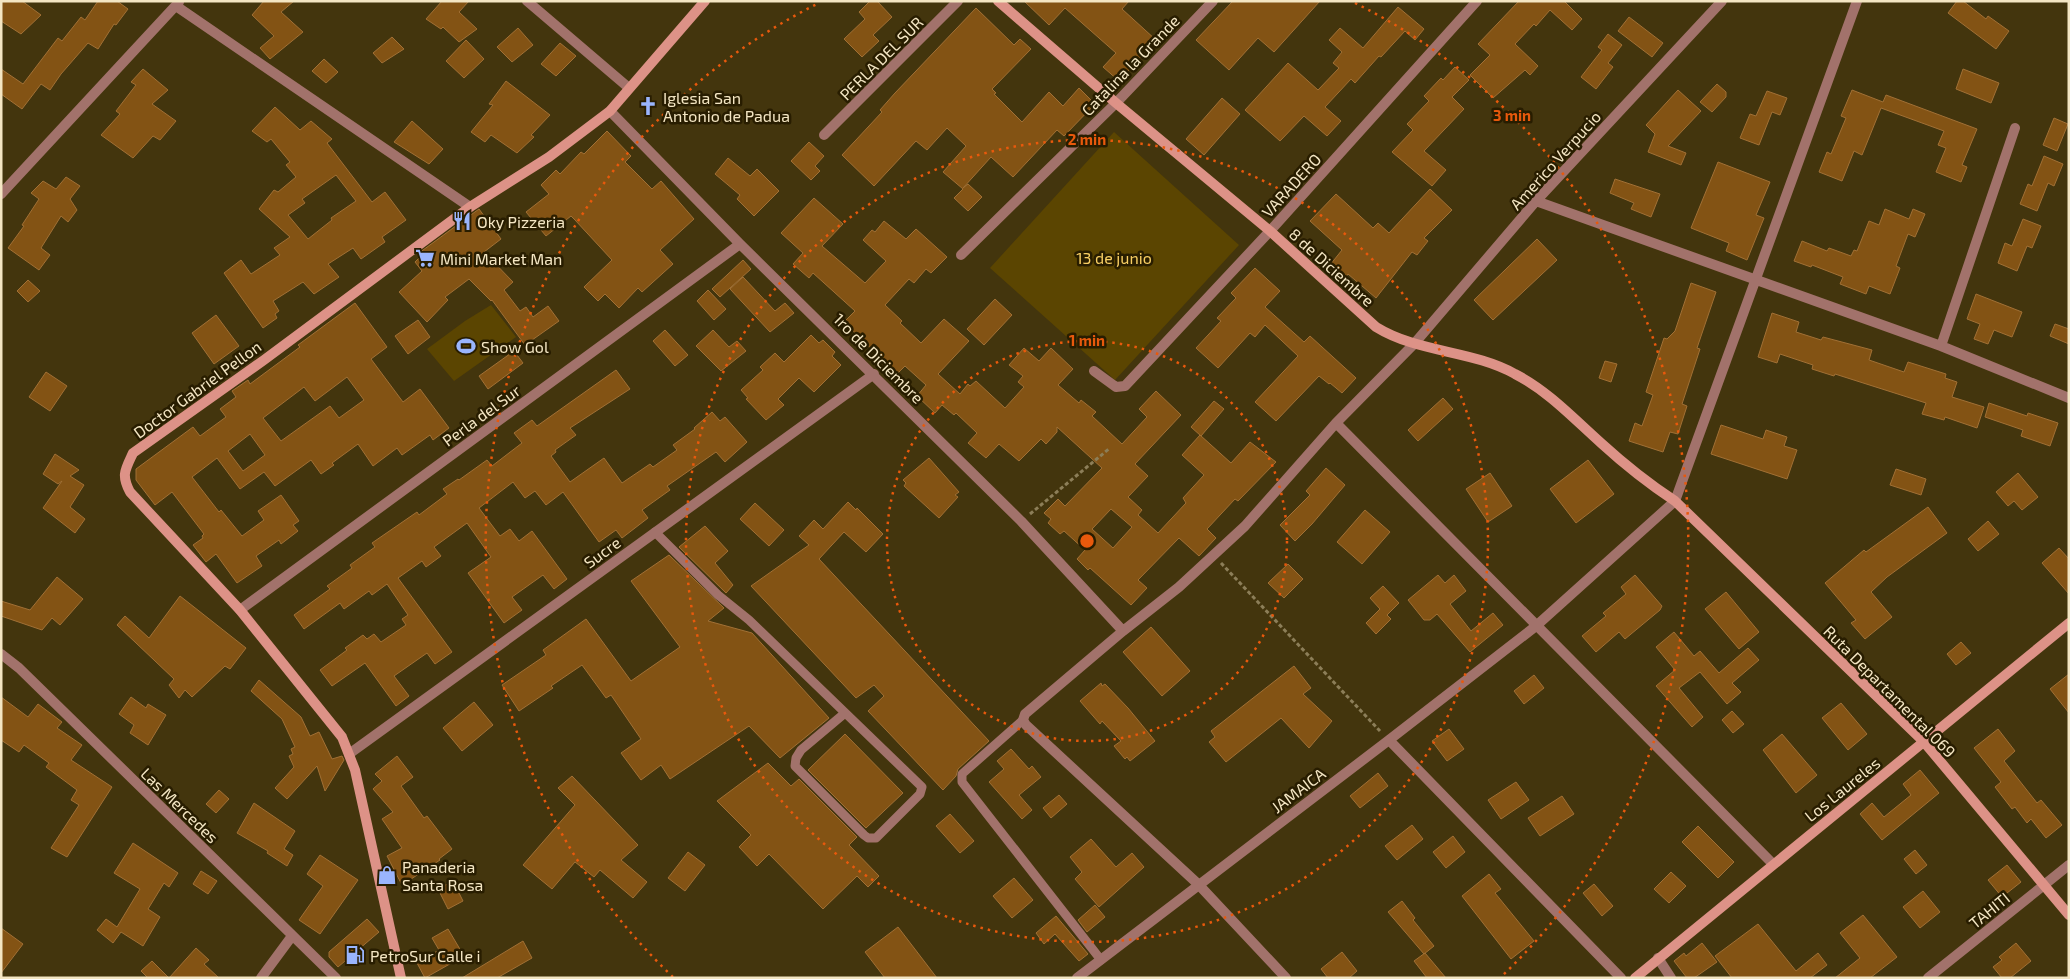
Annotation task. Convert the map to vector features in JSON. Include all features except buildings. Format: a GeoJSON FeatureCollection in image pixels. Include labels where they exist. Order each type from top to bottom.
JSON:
{"type":"FeatureCollection","features":[{"type":"Feature","properties":{"kind":"street"},"geometry":{"type":"LineString","coordinates":[[527,1],[629,88]]}},
{"type":"Feature","properties":{"kind":"street","name":"Doctor Gabriel Pellon"},"geometry":{"type":"LineString","coordinates":[[401,978],[354,770],[342,736],[240,610],[130,492],[124,480],[126,467],[133,453],[264,360],[470,207],[549,157],[610,111],[705,1]]}},
{"type":"Feature","properties":{"kind":"street","name":"PERLA DEL SUR"},"geometry":{"type":"LineString","coordinates":[[824,135],[958,1]]}},
{"type":"Feature","properties":{"kind":"street","name":"8 de Diciembre"},"geometry":{"type":"LineString","coordinates":[[998,1],[1116,103],[1270,231],[1376,327],[1391,336],[1414,344],[1478,359],[1514,373],[1548,394],[1649,484],[1676,501]]}},
{"type":"Feature","properties":{"kind":"street","name":"Catalina la Grande"},"geometry":{"type":"LineString","coordinates":[[961,255],[1116,103],[1213,1]]}},
{"type":"Feature","properties":{"kind":"street","name":"VARADERO"},"geometry":{"type":"LineString","coordinates":[[1094,370],[1116,387],[1125,386],[1270,231],[1477,1]]}},
{"type":"Feature","properties":{"kind":"street","name":"Americo Verpucio"},"geometry":{"type":"LineString","coordinates":[[1023,720],[1025,714],[1123,631],[1180,587],[1245,526],[1336,423],[1414,344],[1536,201],[1722,1]]}},
{"type":"Feature","properties":{"kind":"street"},"geometry":{"type":"LineString","coordinates":[[1676,501],[1857,1]]}},
{"type":"Feature","properties":{"kind":"street"},"geometry":{"type":"LineString","coordinates":[[1,194],[178,4],[470,207]]}},
{"type":"Feature","properties":{"kind":"street","name":"1ro de Diciembre"},"geometry":{"type":"LineString","coordinates":[[610,111],[740,244],[1021,521],[1123,631]]}},
{"type":"Feature","properties":{"kind":"street"},"geometry":{"type":"LineString","coordinates":[[1941,346],[2015,128]]}},
{"type":"Feature","properties":{"kind":"street"},"geometry":{"type":"LineString","coordinates":[[1536,201],[1941,346],[2069,398]]}},
{"type":"Feature","properties":{"kind":"street","name":"Perla del Sur"},"geometry":{"type":"LineString","coordinates":[[240,610],[740,244]]}},
{"type":"Feature","properties":{"kind":"street","name":"Sucre"},"geometry":{"type":"LineString","coordinates":[[349,754],[874,374]]}},
{"type":"Feature","properties":{"kind":"street"},"geometry":{"type":"LineString","coordinates":[[1336,423],[1773,864]]}},
{"type":"Feature","properties":{"kind":"street","name":"JAMAICA"},"geometry":{"type":"LineString","coordinates":[[1077,978],[1536,626],[1676,501]]}},
{"type":"Feature","properties":{"kind":"street","name":"Ruta Departamental 069"},"geometry":{"type":"LineString","coordinates":[[1676,501],[1924,742],[2069,915]]}},
{"type":"Feature","properties":{"kind":"street","name":"Los Laureles"},"geometry":{"type":"LineString","coordinates":[[1635,978],[2069,623]]}},
{"type":"Feature","properties":{"kind":"street","name":"Las Mercedes"},"geometry":{"type":"LineString","coordinates":[[1,654],[19,668],[336,978]]}},
{"type":"Feature","properties":{"kind":"street"},"geometry":{"type":"LineString","coordinates":[[1023,720],[1026,725],[1198,884],[1286,978]]}},
{"type":"Feature","properties":{"kind":"street"},"geometry":{"type":"LineString","coordinates":[[1389,740],[1621,978]]}},
{"type":"Feature","properties":{"kind":"street","name":"TAHITI"},"geometry":{"type":"LineString","coordinates":[[1928,978],[2069,865]]}},
{"type":"Feature","properties":{"kind":"street"},"geometry":{"type":"LineString","coordinates":[[261,978],[292,936]]}},
{"type":"Feature","properties":{"kind":"street"},"geometry":{"type":"LineString","coordinates":[[1658,958],[1671,978]]}},
{"type":"Feature","properties":{"kind":"lane"},"geometry":{"type":"LineString","coordinates":[[655,532],[718,595],[749,620],[922,786],[920,794],[876,838],[868,838],[864,835],[795,766],[796,758],[802,750],[845,713]]}},
{"type":"Feature","properties":{"kind":"lane"},"geometry":{"type":"LineString","coordinates":[[1023,720],[962,774],[962,782],[1101,960]]}},
{"type":"Feature","properties":{"kind":"path"},"geometry":{"type":"LineString","coordinates":[[1021,521],[1110,448]]}},
{"type":"Feature","properties":{"kind":"path"},"geometry":{"type":"LineString","coordinates":[[1214,555],[1389,740]]}},
{"type":"Feature","properties":{"kind":"green space","name":"13 de junio"},"geometry":{"type":"Polygon","coordinates":[[[1114,132],[1239,245],[1115,380],[990,268],[1114,132]]]}},
{"type":"Feature","properties":{"kind":"green space"},"geometry":{"type":"Polygon","coordinates":[[[491,305],[516,337],[454,381],[427,349],[465,321],[491,305]]]}},
{"type":"Feature","properties":{"kind":"place","name":"Iglesia San Antonio de Padua"},"geometry":{"type":"Point","coordinates":[648,106]}},
{"type":"Feature","properties":{"kind":"place","name":"Oky Pizzeria"},"geometry":{"type":"Point","coordinates":[462,221]}},
{"type":"Feature","properties":{"kind":"place","name":"Mini Market Man"},"geometry":{"type":"Point","coordinates":[425,258]}},
{"type":"Feature","properties":{"kind":"place","name":"Show Gol"},"geometry":{"type":"Point","coordinates":[466,346]}},
{"type":"Feature","properties":{"kind":"place","name":"Panaderia Santa Rosa"},"geometry":{"type":"Point","coordinates":[387,875]}},
{"type":"Feature","properties":{"kind":"place","name":"PetroSur Calle i"},"geometry":{"type":"Point","coordinates":[355,955]}}]}
